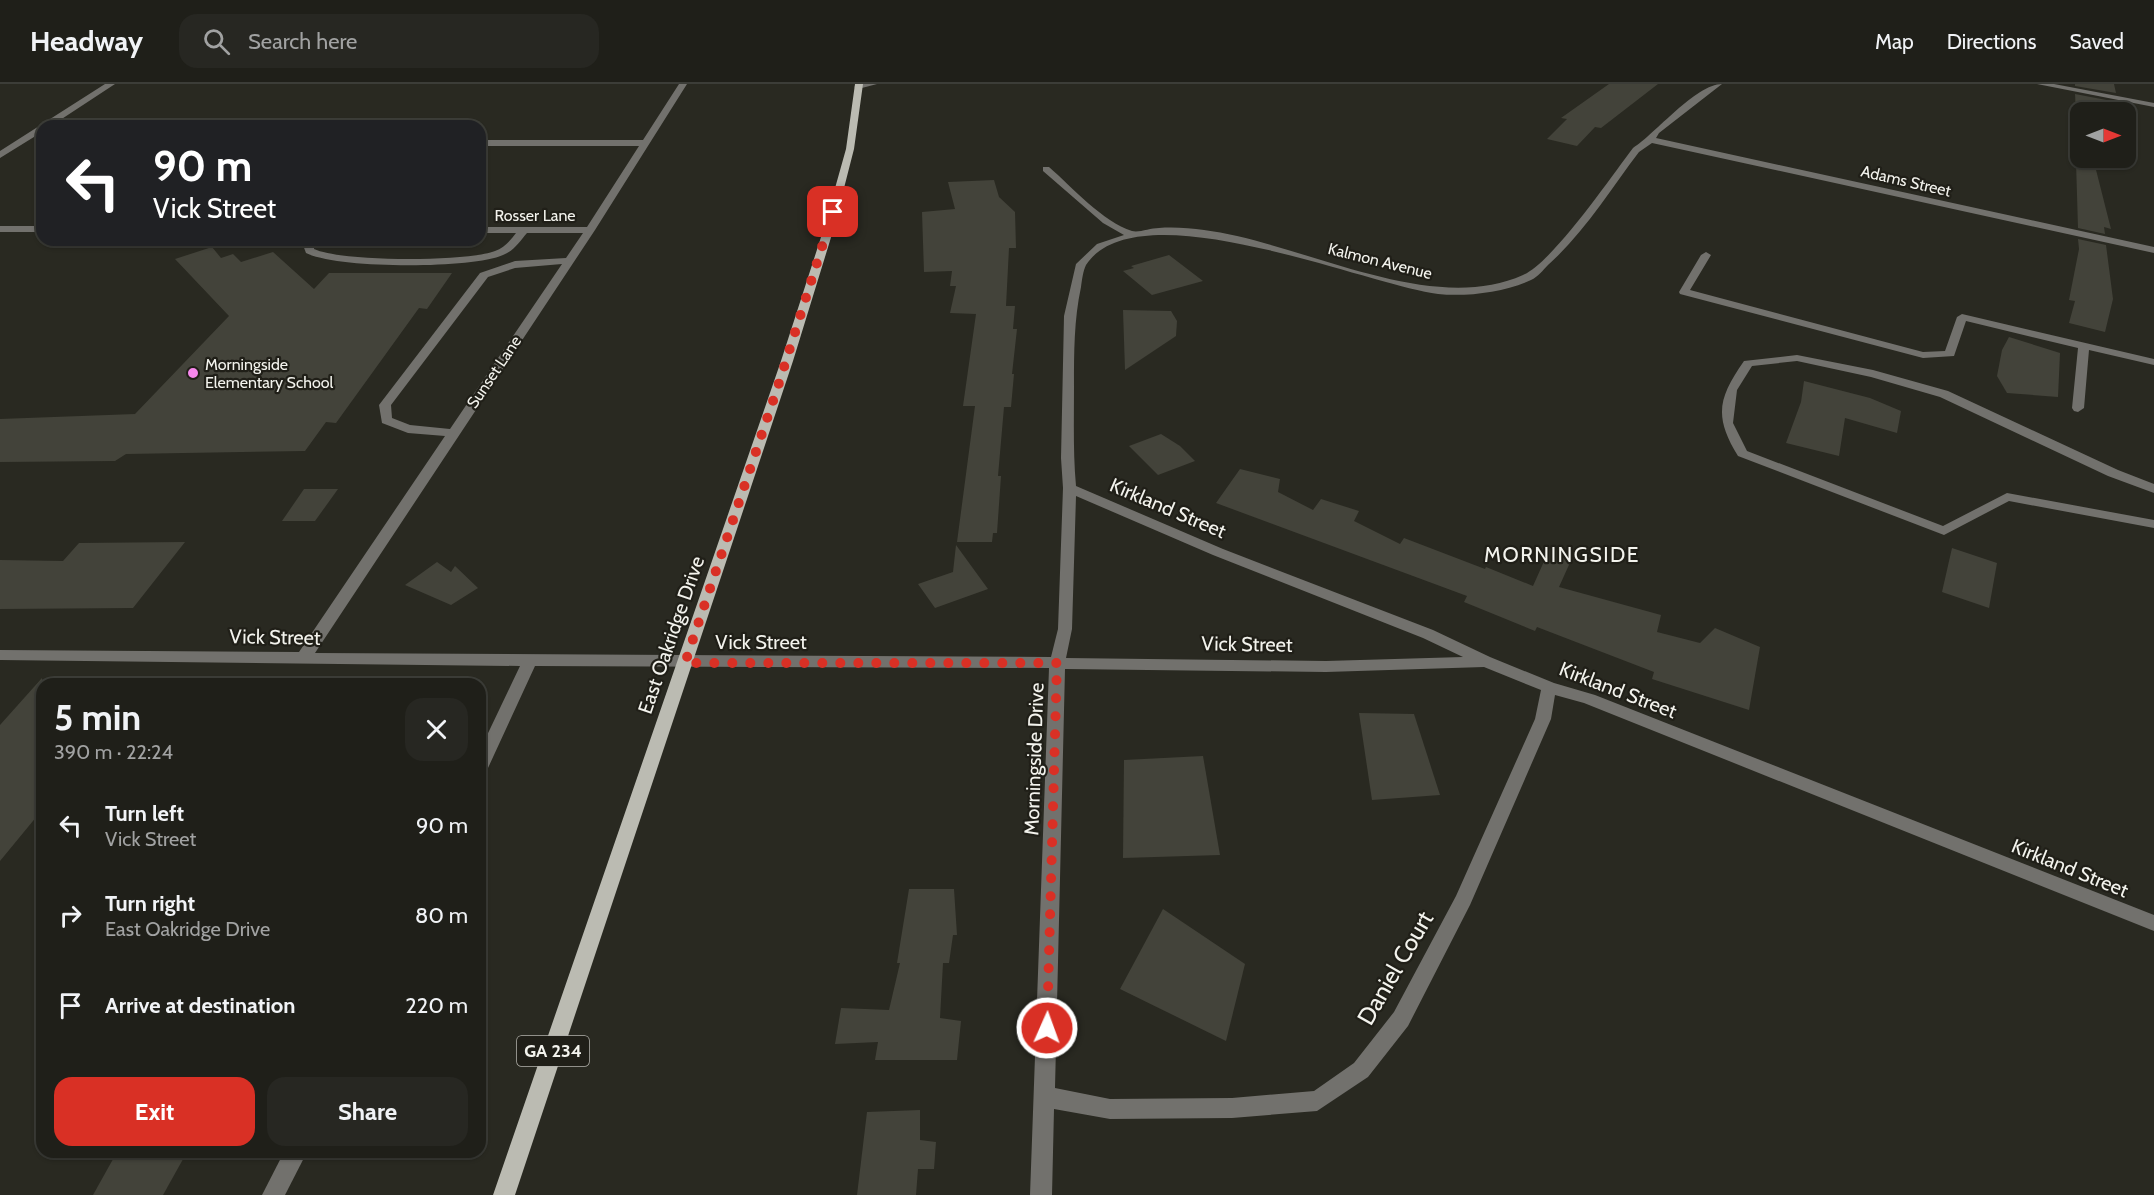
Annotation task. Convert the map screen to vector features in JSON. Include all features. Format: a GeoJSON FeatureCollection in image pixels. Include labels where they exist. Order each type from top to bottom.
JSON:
{"type":"FeatureCollection","features":[{"type":"Feature","properties":{"kind":"main road","name":"East Oakridge Drive"},"geometry":{"type":"LineString","coordinates":[[504,1195],[685,663],[828,231],[850,149],[859,85]]}},
{"type":"Feature","properties":{"kind":"street"},"geometry":{"type":"LineString","coordinates":[[55,120],[111,84]]}},
{"type":"Feature","properties":{"kind":"street","name":"Sunset Lane"},"geometry":{"type":"LineString","coordinates":[[303,658],[590,230],[683,84]]}},
{"type":"Feature","properties":{"kind":"street"},"geometry":{"type":"LineString","coordinates":[[859,85],[873,84]]}},
{"type":"Feature","properties":{"kind":"street","name":"Kalmon Avenue"},"geometry":{"type":"LineString","coordinates":[[1075,291],[1080,266],[1101,246],[1132,235],[1158,231],[1204,233],[1246,241],[1397,283],[1440,291],[1488,288],[1529,277],[1560,249],[1636,150],[1651,140],[1655,132],[1718,84]]}},
{"type":"Feature","properties":{"kind":"street"},"geometry":{"type":"LineString","coordinates":[[2041,84],[2154,105]]}},
{"type":"Feature","properties":{"kind":"street"},"geometry":{"type":"LineString","coordinates":[[0,155],[36,132]]}},
{"type":"Feature","properties":{"kind":"street","name":"Adams Street"},"geometry":{"type":"LineString","coordinates":[[1651,140],[2154,250]]}},
{"type":"Feature","properties":{"kind":"street"},"geometry":{"type":"LineString","coordinates":[[18,143],[36,143]]}},
{"type":"Feature","properties":{"kind":"street"},"geometry":{"type":"LineString","coordinates":[[486,143],[645,143]]}},
{"type":"Feature","properties":{"kind":"street"},"geometry":{"type":"LineString","coordinates":[[1046,169],[1106,220],[1132,235]]}},
{"type":"Feature","properties":{"kind":"street"},"geometry":{"type":"LineString","coordinates":[[0,229],[36,229]]}},
{"type":"Feature","properties":{"kind":"street","name":"Rosser Lane"},"geometry":{"type":"LineString","coordinates":[[486,230],[590,230]]}},
{"type":"Feature","properties":{"kind":"street"},"geometry":{"type":"LineString","coordinates":[[308,246],[310,251],[323,257],[356,260],[477,260],[499,254],[512,245],[524,230]]}},
{"type":"Feature","properties":{"kind":"street"},"geometry":{"type":"LineString","coordinates":[[1706,255],[1684,292],[1923,355],[1950,354],[1962,317],[2154,362]]}},
{"type":"Feature","properties":{"kind":"street"},"geometry":{"type":"LineString","coordinates":[[453,433],[408,429],[386,420],[385,405],[484,275],[502,266],[521,262],[569,261]]}},
{"type":"Feature","properties":{"kind":"street","name":"Morningside Drive"},"geometry":{"type":"LineString","coordinates":[[1041,1195],[1046,1096],[1057,663],[1065,628],[1070,488],[1067,458],[1069,328],[1075,291]]}},
{"type":"Feature","properties":{"kind":"street"},"geometry":{"type":"LineString","coordinates":[[2078,408],[2084,345]]}},
{"type":"Feature","properties":{"kind":"street"},"geometry":{"type":"LineString","coordinates":[[2154,489],[2113,473],[1944,394],[1873,374],[1797,358],[1748,363],[1731,390],[1727,423],[1742,453],[1944,531],[2007,497],[2154,524]]}},
{"type":"Feature","properties":{"kind":"street","name":"Kirkland Street"},"geometry":{"type":"LineString","coordinates":[[1070,488],[1218,552],[1428,634],[1485,661],[1549,687],[1588,699],[2154,923]]}},
{"type":"Feature","properties":{"kind":"street","name":"Vick Street"},"geometry":{"type":"LineString","coordinates":[[2,657],[1413,667],[1485,661]]}},
{"type":"Feature","properties":{"kind":"street"},"geometry":{"type":"LineString","coordinates":[[486,755],[530,661]]}},
{"type":"Feature","properties":{"kind":"street","name":"Daniel Court"},"geometry":{"type":"LineString","coordinates":[[1046,1096],[1110,1109],[1232,1108],[1317,1101],[1361,1070],[1401,1018],[1464,899],[1543,719],[1549,687]]}},
{"type":"Feature","properties":{"kind":"street"},"geometry":{"type":"LineString","coordinates":[[273,1195],[293,1158]]}},
{"type":"Feature","properties":{"kind":"building"},"geometry":{"type":"Polygon","coordinates":[[[1609,84],[1658,84],[1601,128],[1595,127],[1577,146],[1547,139],[1567,119],[1561,118],[1609,84]]]}},
{"type":"Feature","properties":{"kind":"building"},"geometry":{"type":"Polygon","coordinates":[[[2075,84],[2114,84],[2116,93],[2075,86],[2075,84]]]}},
{"type":"Feature","properties":{"kind":"building"},"geometry":{"type":"Polygon","coordinates":[[[2075,94],[2117,102],[2075,102],[2075,94]]]}},
{"type":"Feature","properties":{"kind":"building"},"geometry":{"type":"Polygon","coordinates":[[[2076,168],[2096,168],[2111,229],[2104,227],[2105,234],[2078,228],[2076,168]]]}},
{"type":"Feature","properties":{"kind":"building"},"geometry":{"type":"Polygon","coordinates":[[[994,180],[999,197],[1015,212],[1016,248],[1009,248],[1006,306],[1015,306],[1013,329],[1017,329],[1011,407],[1004,407],[998,476],[1001,476],[997,533],[993,533],[992,542],[957,542],[975,406],[963,406],[976,314],[950,313],[956,286],[950,286],[952,271],[924,272],[922,212],[955,209],[948,182],[994,180]]]}},
{"type":"Feature","properties":{"kind":"building"},"geometry":{"type":"Polygon","coordinates":[[[2078,239],[2106,245],[2113,299],[2105,332],[2069,323],[2075,301],[2069,300],[2079,249],[2078,239]]]}},
{"type":"Feature","properties":{"kind":"building"},"geometry":{"type":"Polygon","coordinates":[[[212,247],[221,258],[233,254],[241,262],[273,252],[314,289],[329,273],[452,273],[427,309],[419,308],[336,423],[326,422],[305,451],[126,454],[115,461],[0,462],[0,419],[135,414],[229,316],[175,259],[212,247]]]}},
{"type":"Feature","properties":{"kind":"building"},"geometry":{"type":"Polygon","coordinates":[[[1169,255],[1203,281],[1152,295],[1123,271],[1134,268],[1131,266],[1169,255]]]}},
{"type":"Feature","properties":{"kind":"building"},"geometry":{"type":"Polygon","coordinates":[[[1123,310],[1171,311],[1177,321],[1176,336],[1125,370],[1123,310]]]}},
{"type":"Feature","properties":{"kind":"building"},"geometry":{"type":"Polygon","coordinates":[[[2009,337],[2060,353],[2058,397],[2007,393],[1997,376],[2002,350],[2009,337]]]}},
{"type":"Feature","properties":{"kind":"building"},"geometry":{"type":"Polygon","coordinates":[[[1804,381],[1870,398],[1901,411],[1897,433],[1845,418],[1839,456],[1786,443],[1801,402],[1804,381]]]}},
{"type":"Feature","properties":{"kind":"building"},"geometry":{"type":"Polygon","coordinates":[[[1161,434],[1180,446],[1195,461],[1158,475],[1129,446],[1161,434]]]}},
{"type":"Feature","properties":{"kind":"building"},"geometry":{"type":"Polygon","coordinates":[[[1240,469],[1280,479],[1278,492],[1313,510],[1321,499],[1359,511],[1354,521],[1400,544],[1404,538],[1533,586],[1550,548],[1573,556],[1559,587],[1661,615],[1657,632],[1700,643],[1715,628],[1760,647],[1749,710],[1652,679],[1654,672],[1537,627],[1535,631],[1464,602],[1467,596],[1216,503],[1240,469]]]}},
{"type":"Feature","properties":{"kind":"building"},"geometry":{"type":"Polygon","coordinates":[[[304,489],[338,489],[315,521],[282,521],[304,489]]]}},
{"type":"Feature","properties":{"kind":"building"},"geometry":{"type":"Polygon","coordinates":[[[185,542],[133,608],[0,609],[0,560],[63,561],[79,543],[185,542]]]}},
{"type":"Feature","properties":{"kind":"building"},"geometry":{"type":"Polygon","coordinates":[[[956,545],[988,589],[935,608],[918,584],[953,572],[956,545]]]}},
{"type":"Feature","properties":{"kind":"building"},"geometry":{"type":"Polygon","coordinates":[[[1952,548],[1997,563],[1989,608],[1942,592],[1952,548]]]}},
{"type":"Feature","properties":{"kind":"building"},"geometry":{"type":"Polygon","coordinates":[[[437,562],[451,572],[455,566],[478,588],[451,605],[405,585],[437,562]]]}},
{"type":"Feature","properties":{"kind":"building"},"geometry":{"type":"Polygon","coordinates":[[[36,685],[36,817],[0,861],[0,725],[36,685]]]}},
{"type":"Feature","properties":{"kind":"building"},"geometry":{"type":"Polygon","coordinates":[[[1359,713],[1414,714],[1440,795],[1372,800],[1359,713]]]}},
{"type":"Feature","properties":{"kind":"building"},"geometry":{"type":"Polygon","coordinates":[[[1203,756],[1220,855],[1123,858],[1124,760],[1203,756]]]}},
{"type":"Feature","properties":{"kind":"building"},"geometry":{"type":"Polygon","coordinates":[[[909,889],[954,889],[957,935],[953,935],[949,963],[943,963],[940,1018],[961,1021],[957,1060],[875,1060],[878,1042],[835,1044],[841,1008],[889,1010],[900,963],[897,963],[909,889]]]}},
{"type":"Feature","properties":{"kind":"building"},"geometry":{"type":"Polygon","coordinates":[[[1163,909],[1245,964],[1226,1041],[1120,989],[1163,909]]]}},
{"type":"Feature","properties":{"kind":"building"},"geometry":{"type":"Polygon","coordinates":[[[920,1110],[920,1140],[936,1142],[934,1169],[918,1169],[916,1195],[857,1195],[867,1112],[920,1110]]]}},
{"type":"Feature","properties":{"kind":"building"},"geometry":{"type":"Polygon","coordinates":[[[114,1158],[184,1158],[163,1195],[93,1195],[114,1158]]]}},
{"type":"Feature","properties":{"kind":"place","name":"Morningside Elementary School"},"geometry":{"type":"Point","coordinates":[193,373]}},
{"type":"Feature","properties":{"kind":"district","name":"MORNINGSIDE"},"geometry":{"type":"Point","coordinates":[1562,554]}},
{"type":"Feature","properties":{"kind":"route"},"geometry":{"type":"LineString","coordinates":[[833,212],[779,383],[685,663],[1057,663],[1047,1028]]}}]}
